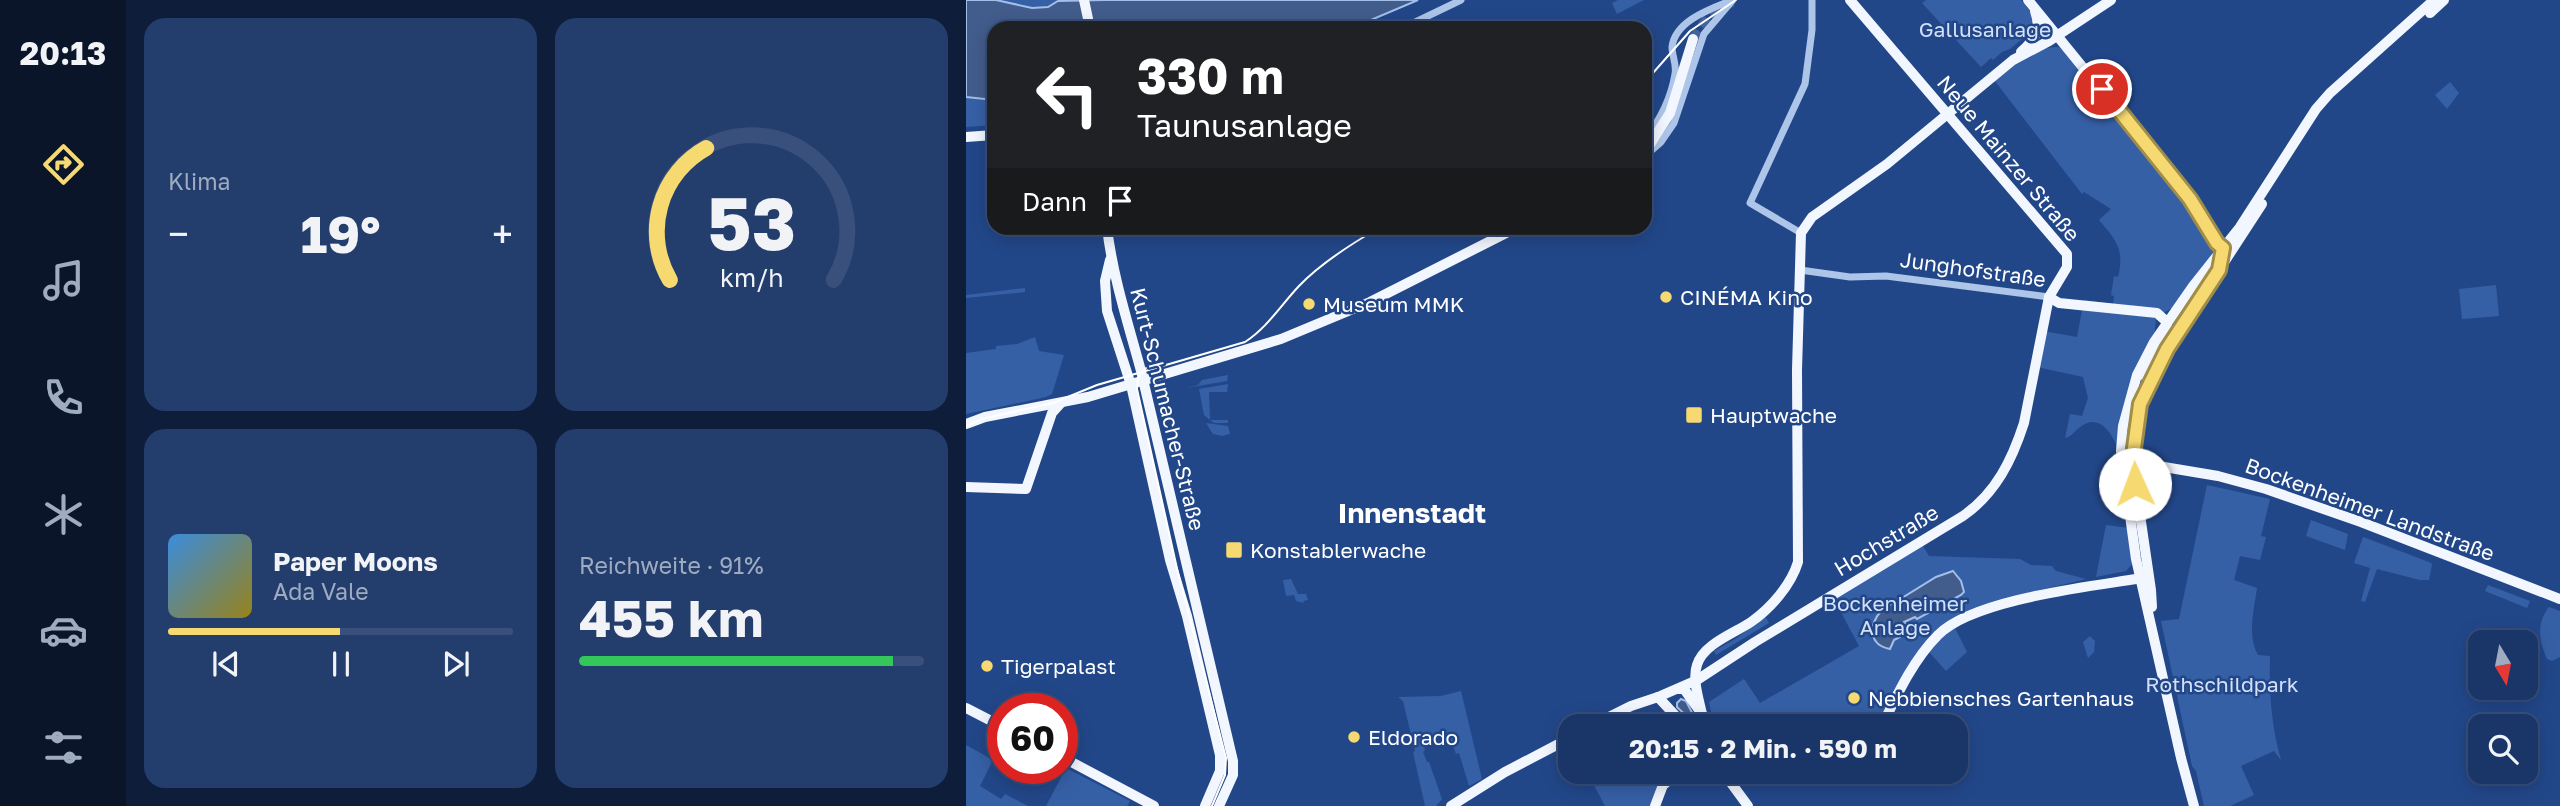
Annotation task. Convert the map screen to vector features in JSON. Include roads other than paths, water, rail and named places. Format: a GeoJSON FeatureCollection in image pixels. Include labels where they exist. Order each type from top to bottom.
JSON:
{"type":"FeatureCollection","features":[{"type":"Feature","properties":{"kind":"main road"},"geometry":{"type":"LineString","coordinates":[[1084,0],[1088,21]]}},
{"type":"Feature","properties":{"kind":"main road","name":"Neue Mainzer Straße"},"geometry":{"type":"LineString","coordinates":[[1850,0],[2066,252],[2067,267],[2049,297],[2018,442]]}},
{"type":"Feature","properties":{"kind":"main road"},"geometry":{"type":"LineString","coordinates":[[2013,60],[2057,36],[2111,0]]}},
{"type":"Feature","properties":{"kind":"main road"},"geometry":{"type":"LineString","coordinates":[[2144,573],[2128,461],[2121,438],[2137,375],[2158,335],[2172,325],[2219,270],[2236,232],[2325,98],[2434,0]]}},
{"type":"Feature","properties":{"kind":"main road"},"geometry":{"type":"LineString","coordinates":[[2193,806],[2151,625],[2151,590],[2136,559],[2126,473],[2143,388],[2181,303],[2226,252],[2236,246],[2326,106],[2444,0]]}},
{"type":"Feature","properties":{"kind":"main road"},"geometry":{"type":"LineString","coordinates":[[2030,2],[2190,199],[2226,252]]}},
{"type":"Feature","properties":{"kind":"main road"},"geometry":{"type":"LineString","coordinates":[[1702,714],[1696,680],[1697,664],[1703,654],[1749,623],[1775,600],[1796,567],[1799,547],[1797,365],[1801,233],[1812,218],[1874,174],[2013,60],[2038,34],[2038,20],[2030,2]]}},
{"type":"Feature","properties":{"kind":"main road"},"geometry":{"type":"LineString","coordinates":[[1652,142],[1673,105],[1693,39]]}},
{"type":"Feature","properties":{"kind":"main road"},"geometry":{"type":"LineString","coordinates":[[2042,45],[2058,46],[2072,54]]}},
{"type":"Feature","properties":{"kind":"main road"},"geometry":{"type":"LineString","coordinates":[[966,137],[987,136]]}},
{"type":"Feature","properties":{"kind":"main road"},"geometry":{"type":"LineString","coordinates":[[2210,232],[2223,235],[2236,232]]}},
{"type":"Feature","properties":{"kind":"main road","name":"Kurt-Schumacher-Straße"},"geometry":{"type":"LineString","coordinates":[[1108,235],[1233,761],[1233,775],[1219,806]]}},
{"type":"Feature","properties":{"kind":"main road"},"geometry":{"type":"LineString","coordinates":[[966,424],[985,417],[1048,409],[1061,403],[1156,378],[1301,331],[1370,302],[1502,235]]}},
{"type":"Feature","properties":{"kind":"main road","name":"Kurt-Schumacher-Straße"},"geometry":{"type":"LineString","coordinates":[[1111,256],[1105,281],[1107,311],[1131,385],[1174,574],[1196,650],[1220,755],[1220,771],[1205,806]]}},
{"type":"Feature","properties":{"kind":"main road","name":"Junghofstraße"},"geometry":{"type":"LineString","coordinates":[[2049,297],[2059,303],[2140,310],[2172,325]]}},
{"type":"Feature","properties":{"kind":"main road"},"geometry":{"type":"LineString","coordinates":[[2158,335],[2154,315],[2181,303]]}},
{"type":"Feature","properties":{"kind":"main road"},"geometry":{"type":"LineString","coordinates":[[1153,421],[1155,410],[1151,392],[1156,378]]}},
{"type":"Feature","properties":{"kind":"main road"},"geometry":{"type":"LineString","coordinates":[[966,487],[1026,489],[1048,409]]}},
{"type":"Feature","properties":{"kind":"main road","name":"Hochstraße"},"geometry":{"type":"LineString","coordinates":[[1614,714],[1696,680],[1970,512],[1998,482],[2018,442]]}},
{"type":"Feature","properties":{"kind":"main road","name":"Bockenheimer Landstraße"},"geometry":{"type":"LineString","coordinates":[[2128,461],[2241,482],[2361,522],[2560,599]]}},
{"type":"Feature","properties":{"kind":"main road"},"geometry":{"type":"LineString","coordinates":[[1888,714],[1916,663],[1937,635],[1958,620],[2017,600],[2144,573]]}},
{"type":"Feature","properties":{"kind":"main road"},"geometry":{"type":"LineString","coordinates":[[1670,711],[1677,689],[1687,692],[1702,714]]}},
{"type":"Feature","properties":{"kind":"main road"},"geometry":{"type":"LineString","coordinates":[[1658,697],[1673,714]]}},
{"type":"Feature","properties":{"kind":"main road"},"geometry":{"type":"LineString","coordinates":[[966,708],[987,719]]}},
{"type":"Feature","properties":{"kind":"main road"},"geometry":{"type":"LineString","coordinates":[[1451,806],[1505,772],[1558,744]]}},
{"type":"Feature","properties":{"kind":"main road"},"geometry":{"type":"LineString","coordinates":[[1078,766],[1154,806]]}},
{"type":"Feature","properties":{"kind":"main road"},"geometry":{"type":"LineString","coordinates":[[1656,806],[1664,784]]}},
{"type":"Feature","properties":{"kind":"main road"},"geometry":{"type":"LineString","coordinates":[[1733,784],[1748,806]]}},
{"type":"Feature","properties":{"kind":"main road"},"geometry":{"type":"LineString","coordinates":[[1734,784],[1736,788]]}},
{"type":"Feature","properties":{"kind":"street"},"geometry":{"type":"LineString","coordinates":[[1418,21],[1461,0]]}},
{"type":"Feature","properties":{"kind":"street"},"geometry":{"type":"LineString","coordinates":[[1652,148],[1661,142],[1674,123],[1704,34],[1732,0]]}},
{"type":"Feature","properties":{"kind":"street"},"geometry":{"type":"LineString","coordinates":[[1652,130],[1660,120],[1676,72],[1673,44],[1681,27],[1732,0]]}},
{"type":"Feature","properties":{"kind":"street"},"geometry":{"type":"LineString","coordinates":[[1801,233],[1750,203],[1801,97],[1808,71],[1812,0]]}},
{"type":"Feature","properties":{"kind":"street","name":"Junghofstraße"},"geometry":{"type":"LineString","coordinates":[[1800,270],[1850,277],[1886,276],[2049,297]]}},
{"type":"Feature","properties":{"kind":"tunnel"},"geometry":{"type":"LineString","coordinates":[[1693,39],[1709,16],[1735,0]]}},
{"type":"Feature","properties":{"kind":"tram line"},"geometry":{"type":"LineString","coordinates":[[1652,74],[1690,31],[1736,0]]}},
{"type":"Feature","properties":{"kind":"tram line"},"geometry":{"type":"LineString","coordinates":[[966,426],[982,419],[1053,403],[1097,385],[1245,342],[1267,323],[1317,269],[1367,235]]}},
{"type":"Feature","properties":{"kind":"tram line"},"geometry":{"type":"LineString","coordinates":[[1146,368],[1138,378],[1137,389],[1178,573],[1226,758],[1225,775],[1212,806]]}},
{"type":"Feature","properties":{"kind":"place","name":"CINÉMA Kino"},"geometry":{"type":"Point","coordinates":[1666,297]}},
{"type":"Feature","properties":{"kind":"place","name":"Museum MMK"},"geometry":{"type":"Point","coordinates":[1309,304]}},
{"type":"Feature","properties":{"kind":"place","name":"Hauptwache"},"geometry":{"type":"Point","coordinates":[1694,415]}},
{"type":"Feature","properties":{"kind":"place","name":"Konstablerwache"},"geometry":{"type":"Point","coordinates":[1234,550]}},
{"type":"Feature","properties":{"kind":"place","name":"Tigerpalast"},"geometry":{"type":"Point","coordinates":[987,666]}},
{"type":"Feature","properties":{"kind":"place","name":"Nebbiensches Gartenhaus"},"geometry":{"type":"Point","coordinates":[1854,698]}},
{"type":"Feature","properties":{"kind":"place","name":"Eldorado"},"geometry":{"type":"Point","coordinates":[1354,737]}},
{"type":"Feature","properties":{"kind":"district","name":"Innenstadt"},"geometry":{"type":"Point","coordinates":[1412,512]}},
{"type":"Feature","properties":{"kind":"park label","name":"Gallusanlage"},"geometry":{"type":"Point","coordinates":[1985,29]}},
{"type":"Feature","properties":{"kind":"park label","name":"Bockenheimer Anlage"},"geometry":{"type":"Point","coordinates":[1895,615]}},
{"type":"Feature","properties":{"kind":"park label","name":"Rothschildpark"},"geometry":{"type":"Point","coordinates":[2222,684]}}]}
